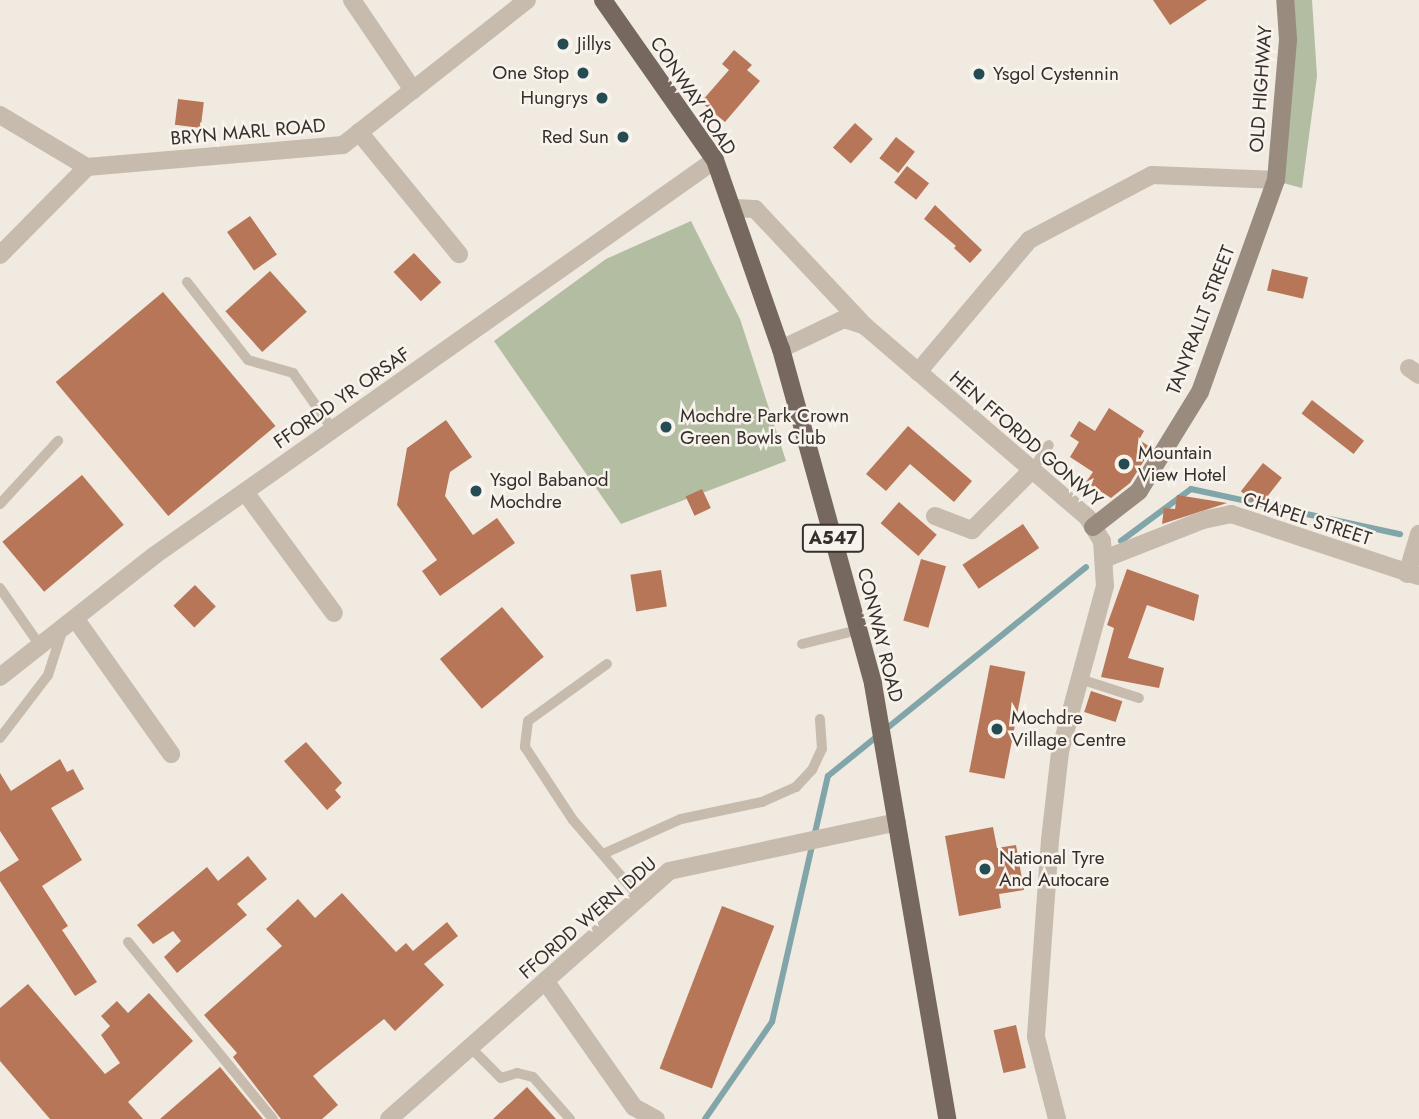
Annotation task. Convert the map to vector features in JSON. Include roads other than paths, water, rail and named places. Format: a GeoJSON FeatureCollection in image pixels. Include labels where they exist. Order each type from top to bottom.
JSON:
{"type":"FeatureCollection","features":[{"type":"Feature","properties":{"kind":"main road","name":"CONWAY ROAD"},"geometry":{"type":"LineString","coordinates":[[603,0],[715,160],[734,208],[781,349],[873,684],[947,1119]]}},
{"type":"Feature","properties":{"kind":"street"},"geometry":{"type":"LineString","coordinates":[[352,0],[413,90]]}},
{"type":"Feature","properties":{"kind":"street","name":"BRYN MARL ROAD"},"geometry":{"type":"LineString","coordinates":[[88,167],[343,145],[527,0]]}},
{"type":"Feature","properties":{"kind":"street","name":"OLD HIGHWAY"},"geometry":{"type":"LineString","coordinates":[[1276,180],[1287,38],[1285,0]]}},
{"type":"Feature","properties":{"kind":"street"},"geometry":{"type":"LineString","coordinates":[[0,116],[88,167],[0,255]]}},
{"type":"Feature","properties":{"kind":"street"},"geometry":{"type":"LineString","coordinates":[[359,132],[459,254]]}},
{"type":"Feature","properties":{"kind":"street","name":"FFORDD YR ORSAF"},"geometry":{"type":"LineString","coordinates":[[0,677],[69,627],[155,555],[715,160]]}},
{"type":"Feature","properties":{"kind":"street"},"geometry":{"type":"LineString","coordinates":[[918,372],[1029,240],[1152,175],[1276,180]]}},
{"type":"Feature","properties":{"kind":"street","name":"TANYRALLT STREET"},"geometry":{"type":"LineString","coordinates":[[1093,527],[1139,491],[1200,392],[1276,180]]}},
{"type":"Feature","properties":{"kind":"street","name":"HEN FFORDD GONWY"},"geometry":{"type":"LineString","coordinates":[[734,208],[755,209],[865,327],[1032,470],[1093,527],[1102,541],[1105,586],[1077,678],[1060,752],[1036,1037],[1057,1119]]}},
{"type":"Feature","properties":{"kind":"street"},"geometry":{"type":"LineString","coordinates":[[781,349],[844,319],[865,327]]}},
{"type":"Feature","properties":{"kind":"street"},"geometry":{"type":"LineString","coordinates":[[934,516],[972,530],[1032,470]]}},
{"type":"Feature","properties":{"kind":"street"},"geometry":{"type":"LineString","coordinates":[[245,492],[334,613]]}},
{"type":"Feature","properties":{"kind":"street","name":"CHAPEL STREET"},"geometry":{"type":"LineString","coordinates":[[1104,559],[1203,520],[1231,514],[1413,575]]}},
{"type":"Feature","properties":{"kind":"street"},"geometry":{"type":"LineString","coordinates":[[1413,575],[1419,534]]}},
{"type":"Feature","properties":{"kind":"street"},"geometry":{"type":"LineString","coordinates":[[69,627],[171,754]]}},
{"type":"Feature","properties":{"kind":"street","name":"FFORDD WERN DDU"},"geometry":{"type":"LineString","coordinates":[[389,1119],[668,871],[897,822]]}},
{"type":"Feature","properties":{"kind":"street"},"geometry":{"type":"LineString","coordinates":[[546,982],[634,1107],[656,1119]]}},
{"type":"Feature","properties":{"kind":"lane"},"geometry":{"type":"LineString","coordinates":[[187,282],[248,360],[293,373],[333,430]]}},
{"type":"Feature","properties":{"kind":"lane"},"geometry":{"type":"LineString","coordinates":[[0,504],[58,441]]}},
{"type":"Feature","properties":{"kind":"lane"},"geometry":{"type":"LineString","coordinates":[[1032,470],[1049,444]]}},
{"type":"Feature","properties":{"kind":"lane"},"geometry":{"type":"LineString","coordinates":[[0,588],[41,647]]}},
{"type":"Feature","properties":{"kind":"lane"},"geometry":{"type":"LineString","coordinates":[[0,738],[48,675],[69,627]]}},
{"type":"Feature","properties":{"kind":"lane"},"geometry":{"type":"LineString","coordinates":[[803,644],[858,630]]}},
{"type":"Feature","properties":{"kind":"lane"},"geometry":{"type":"LineString","coordinates":[[607,664],[528,720],[525,747],[573,820],[639,898]]}},
{"type":"Feature","properties":{"kind":"lane"},"geometry":{"type":"LineString","coordinates":[[1077,678],[1139,698]]}},
{"type":"Feature","properties":{"kind":"lane"},"geometry":{"type":"LineString","coordinates":[[603,854],[681,819],[762,802],[796,787],[812,770],[822,749],[820,719]]}},
{"type":"Feature","properties":{"kind":"lane"},"geometry":{"type":"LineString","coordinates":[[128,942],[273,1119]]}},
{"type":"Feature","properties":{"kind":"lane"},"geometry":{"type":"LineString","coordinates":[[471,1048],[502,1078],[517,1073],[533,1077],[570,1119]]}},
{"type":"Feature","properties":{"kind":"waterway"},"geometry":{"type":"LineString","coordinates":[[1121,541],[1191,489],[1400,534]]}},
{"type":"Feature","properties":{"kind":"waterway"},"geometry":{"type":"LineString","coordinates":[[705,1119],[772,1022],[828,776],[1086,567]]}},
{"type":"Feature","properties":{"kind":"place","name":"Jillys"},"geometry":{"type":"Point","coordinates":[563,44]}},
{"type":"Feature","properties":{"kind":"place","name":"One Stop"},"geometry":{"type":"Point","coordinates":[583,73]}},
{"type":"Feature","properties":{"kind":"place","name":"Ysgol Cystennin"},"geometry":{"type":"Point","coordinates":[979,74]}},
{"type":"Feature","properties":{"kind":"place","name":"Hungrys"},"geometry":{"type":"Point","coordinates":[602,98]}},
{"type":"Feature","properties":{"kind":"place","name":"Red Sun"},"geometry":{"type":"Point","coordinates":[623,137]}},
{"type":"Feature","properties":{"kind":"place","name":"Mochdre Park Crown Green Bowls Club"},"geometry":{"type":"Point","coordinates":[666,427]}},
{"type":"Feature","properties":{"kind":"place","name":"Mountain View Hotel"},"geometry":{"type":"Point","coordinates":[1124,464]}},
{"type":"Feature","properties":{"kind":"place","name":"Ysgol Babanod Mochdre"},"geometry":{"type":"Point","coordinates":[476,491]}},
{"type":"Feature","properties":{"kind":"place","name":"Mochdre Village Centre"},"geometry":{"type":"Point","coordinates":[997,729]}},
{"type":"Feature","properties":{"kind":"place","name":"National Tyre And Autocare"},"geometry":{"type":"Point","coordinates":[985,869]}}]}
